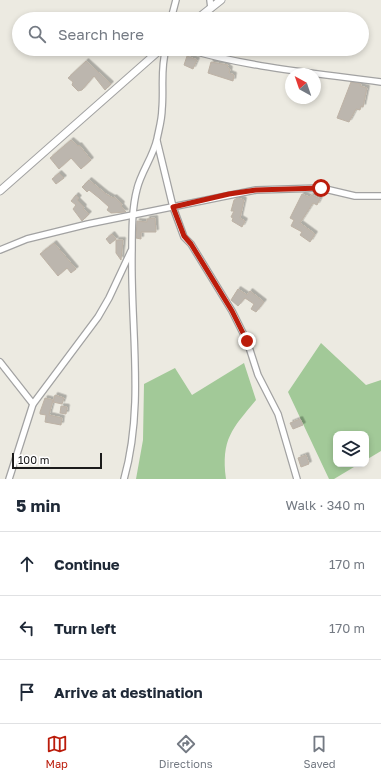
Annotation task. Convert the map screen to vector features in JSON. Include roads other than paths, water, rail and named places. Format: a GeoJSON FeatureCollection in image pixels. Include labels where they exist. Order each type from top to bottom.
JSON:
{"type":"FeatureCollection","features":[{"type":"Feature","properties":{"kind":"street"},"geometry":{"type":"LineString","coordinates":[[173,12],[176,0]]}},
{"type":"Feature","properties":{"kind":"street"},"geometry":{"type":"LineString","coordinates":[[210,0],[211,8]]}},
{"type":"Feature","properties":{"kind":"street"},"geometry":{"type":"LineString","coordinates":[[206,12],[221,0]]}},
{"type":"Feature","properties":{"kind":"street"},"geometry":{"type":"LineString","coordinates":[[0,191],[153,56]]}},
{"type":"Feature","properties":{"kind":"street"},"geometry":{"type":"LineString","coordinates":[[124,479],[129,462],[134,411],[135,342],[132,251],[133,215],[137,189],[157,141],[162,110],[164,56]]}},
{"type":"Feature","properties":{"kind":"street"},"geometry":{"type":"LineString","coordinates":[[211,56],[268,68],[381,82]]}},
{"type":"Feature","properties":{"kind":"street"},"geometry":{"type":"LineString","coordinates":[[157,141],[173,207],[184,236],[191,244],[232,311],[247,341],[258,375],[272,399],[278,414],[297,479]]}},
{"type":"Feature","properties":{"kind":"street"},"geometry":{"type":"LineString","coordinates":[[0,250],[26,239],[229,194],[256,190],[321,188],[355,196],[381,196]]}},
{"type":"Feature","properties":{"kind":"street"},"geometry":{"type":"LineString","coordinates":[[9,479],[34,404],[98,317],[132,251]]}},
{"type":"Feature","properties":{"kind":"street"},"geometry":{"type":"LineString","coordinates":[[0,362],[34,404]]}}]}
